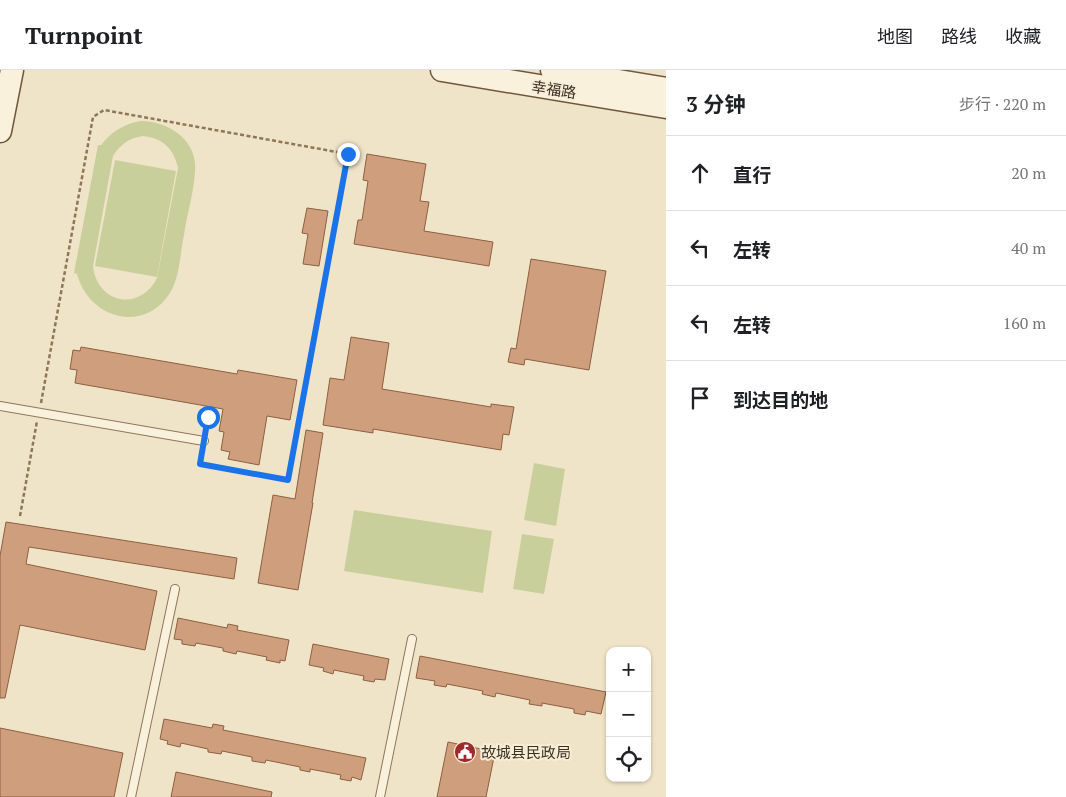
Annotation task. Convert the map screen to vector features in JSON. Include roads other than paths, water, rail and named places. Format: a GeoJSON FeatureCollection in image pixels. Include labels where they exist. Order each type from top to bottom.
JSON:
{"type":"FeatureCollection","features":[{"type":"Feature","properties":{"kind":"street"},"geometry":{"type":"LineString","coordinates":[[0,131],[12,70]]}},
{"type":"Feature","properties":{"kind":"street","name":"幸福路"},"geometry":{"type":"LineString","coordinates":[[442,70],[666,107]]}},
{"type":"Feature","properties":{"kind":"street","name":"幸福路"},"geometry":{"type":"LineString","coordinates":[[552,70],[666,89]]}},
{"type":"Feature","properties":{"kind":"lane"},"geometry":{"type":"LineString","coordinates":[[0,406],[204,441]]}},
{"type":"Feature","properties":{"kind":"lane"},"geometry":{"type":"LineString","coordinates":[[131,797],[175,589]]}},
{"type":"Feature","properties":{"kind":"lane"},"geometry":{"type":"LineString","coordinates":[[380,797],[412,639]]}},
{"type":"Feature","properties":{"kind":"place","name":"故城县民政局"},"geometry":{"type":"Point","coordinates":[465,752]}}]}
